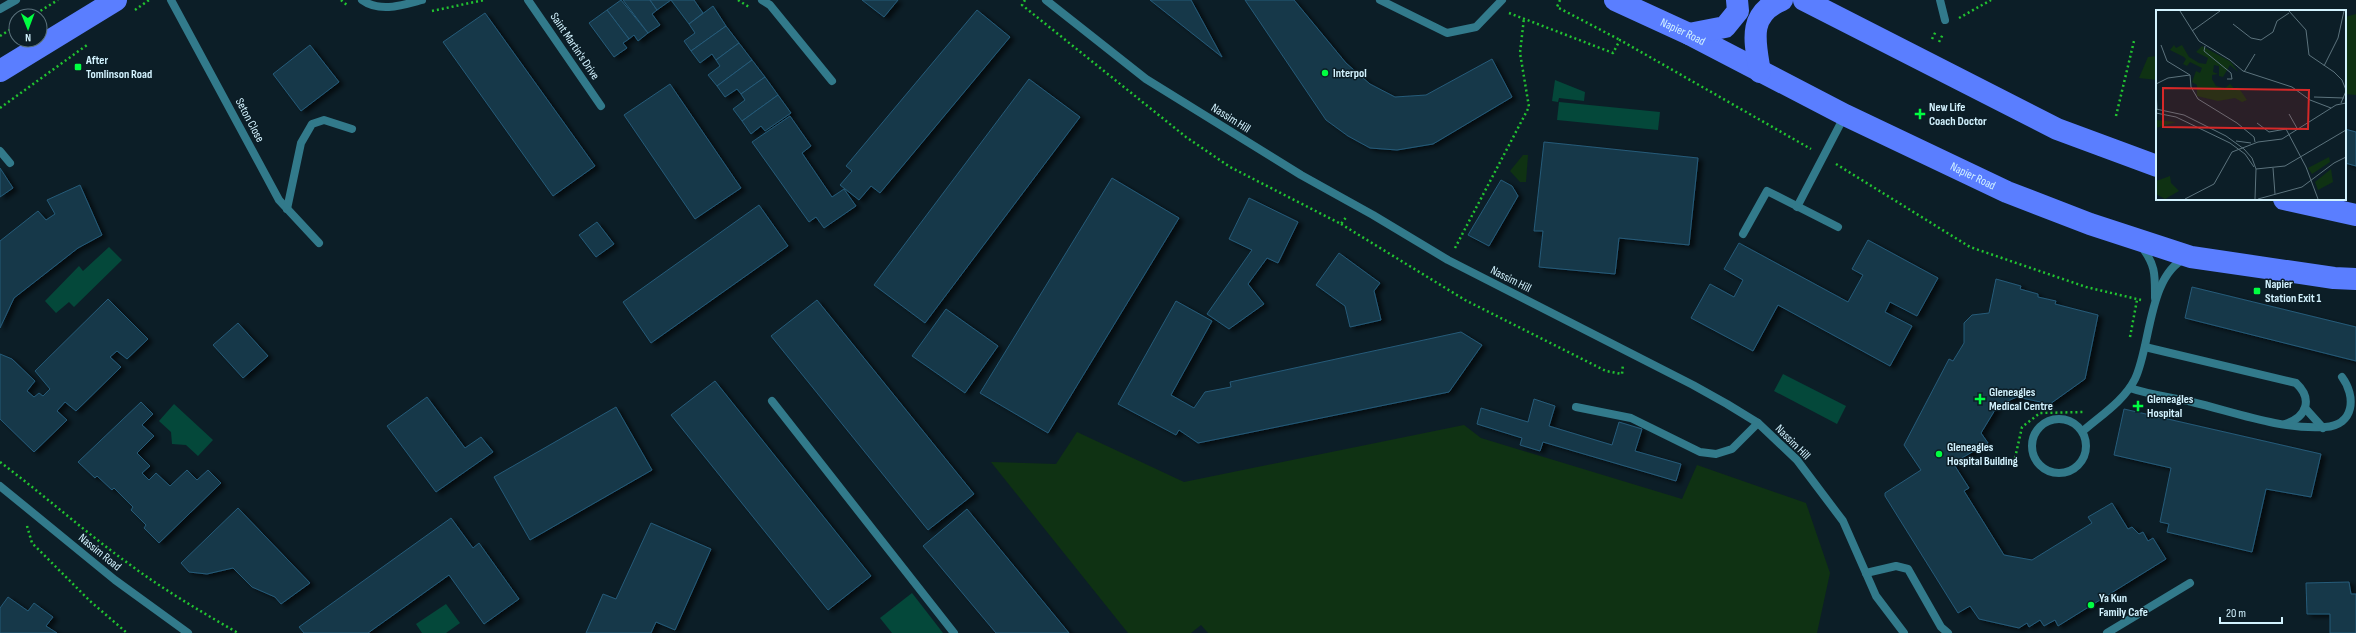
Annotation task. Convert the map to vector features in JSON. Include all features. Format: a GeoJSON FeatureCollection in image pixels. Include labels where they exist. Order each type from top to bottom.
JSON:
{"type":"FeatureCollection","features":[{"type":"Feature","properties":{"kind":"main road","name":"Napier Road"},"geometry":{"type":"LineString","coordinates":[[1615,0],[1689,34],[1845,115],[2007,192],[2090,224],[2191,257],[2334,278],[2356,279]]}},
{"type":"Feature","properties":{"kind":"main road"},"geometry":{"type":"LineString","coordinates":[[1689,34],[1725,27],[1738,11],[1737,0]]}},
{"type":"Feature","properties":{"kind":"main road"},"geometry":{"type":"LineString","coordinates":[[1760,72],[1754,38],[1758,17],[1774,3],[1782,0]]}},
{"type":"Feature","properties":{"kind":"main road"},"geometry":{"type":"LineString","coordinates":[[1804,0],[2051,126],[2156,166]]}},
{"type":"Feature","properties":{"kind":"main road"},"geometry":{"type":"LineString","coordinates":[[0,71],[123,7]]}},
{"type":"Feature","properties":{"kind":"main road"},"geometry":{"type":"LineString","coordinates":[[2288,200],[2356,215]]}},
{"type":"Feature","properties":{"kind":"street"},"geometry":{"type":"LineString","coordinates":[[0,9],[16,0]]}},
{"type":"Feature","properties":{"kind":"street","name":"Seton Close"},"geometry":{"type":"LineString","coordinates":[[172,0],[279,200],[319,243]]}},
{"type":"Feature","properties":{"kind":"street"},"geometry":{"type":"LineString","coordinates":[[362,0],[371,6],[395,7],[422,0]]}},
{"type":"Feature","properties":{"kind":"street","name":"Saint Martin's Drive"},"geometry":{"type":"LineString","coordinates":[[528,0],[601,106]]}},
{"type":"Feature","properties":{"kind":"street"},"geometry":{"type":"LineString","coordinates":[[762,0],[770,5],[832,80]]}},
{"type":"Feature","properties":{"kind":"street","name":"Nassim Hill"},"geometry":{"type":"LineString","coordinates":[[1046,0],[1146,79],[1301,175],[1448,260],[1625,350],[1727,404],[1758,423],[1797,460],[1843,521],[1876,596],[1904,633]]}},
{"type":"Feature","properties":{"kind":"street"},"geometry":{"type":"LineString","coordinates":[[1380,0],[1447,33],[1476,27],[1502,0]]}},
{"type":"Feature","properties":{"kind":"street"},"geometry":{"type":"LineString","coordinates":[[1940,0],[1945,20]]}},
{"type":"Feature","properties":{"kind":"street"},"geometry":{"type":"LineString","coordinates":[[1797,207],[1845,115]]}},
{"type":"Feature","properties":{"kind":"street"},"geometry":{"type":"LineString","coordinates":[[287,209],[301,143],[312,124],[324,120],[352,129]]}},
{"type":"Feature","properties":{"kind":"street"},"geometry":{"type":"LineString","coordinates":[[0,151],[10,163]]}},
{"type":"Feature","properties":{"kind":"street"},"geometry":{"type":"LineString","coordinates":[[1743,234],[1768,191],[1838,227]]}},
{"type":"Feature","properties":{"kind":"street"},"geometry":{"type":"LineString","coordinates":[[2135,239],[2151,259],[2155,272],[2155,303]]}},
{"type":"Feature","properties":{"kind":"street"},"geometry":{"type":"LineString","coordinates":[[2083,431],[2130,388],[2135,378],[2145,347],[2155,303],[2168,273],[2184,259],[2191,257]]}},
{"type":"Feature","properties":{"kind":"street"},"geometry":{"type":"LineString","coordinates":[[2145,347],[2296,383],[2303,389],[2306,400],[2305,408],[2294,421],[2284,424]]}},
{"type":"Feature","properties":{"kind":"street"},"geometry":{"type":"LineString","coordinates":[[2130,388],[2284,424],[2323,428],[2341,423],[2353,410],[2355,400],[2354,391],[2349,383],[2342,377]]}},
{"type":"Feature","properties":{"kind":"street"},"geometry":{"type":"LineString","coordinates":[[772,401],[954,633]]}},
{"type":"Feature","properties":{"kind":"street"},"geometry":{"type":"LineString","coordinates":[[1576,407],[1631,418],[1700,452],[1716,454],[1732,449],[1758,423]]}},
{"type":"Feature","properties":{"kind":"street"},"geometry":{"type":"LineString","coordinates":[[2305,408],[2310,416],[2323,428]]}},
{"type":"Feature","properties":{"kind":"street"},"geometry":{"type":"LineString","coordinates":[[2055,419],[2066,419],[2076,424],[2083,431],[2086,442],[2086,453],[2081,463],[2073,470],[2062,474],[2052,473],[2042,468],[2035,460],[2031,450],[2032,439],[2037,429],[2045,422],[2055,419]]}},
{"type":"Feature","properties":{"kind":"street","name":"Nassim Road"},"geometry":{"type":"LineString","coordinates":[[0,486],[115,580],[188,633]]}},
{"type":"Feature","properties":{"kind":"street"},"geometry":{"type":"LineString","coordinates":[[1866,573],[1896,566],[1908,569],[1941,628],[1948,633]]}},
{"type":"Feature","properties":{"kind":"street"},"geometry":{"type":"LineString","coordinates":[[2107,633],[2190,583]]}},
{"type":"Feature","properties":{"kind":"path"},"geometry":{"type":"LineString","coordinates":[[45,8],[58,0]]}},
{"type":"Feature","properties":{"kind":"path"},"geometry":{"type":"LineString","coordinates":[[123,7],[149,0]]}},
{"type":"Feature","properties":{"kind":"path"},"geometry":{"type":"LineString","coordinates":[[1025,0],[1022,5],[1186,137],[1230,167],[1341,224],[1465,300],[1606,371],[1622,374],[1625,350]]}},
{"type":"Feature","properties":{"kind":"path"},"geometry":{"type":"LineString","coordinates":[[1560,0],[1557,7],[1620,40]]}},
{"type":"Feature","properties":{"kind":"path"},"geometry":{"type":"LineString","coordinates":[[1955,21],[1992,0]]}},
{"type":"Feature","properties":{"kind":"path"},"geometry":{"type":"LineString","coordinates":[[1448,260],[1529,108],[1520,52],[1524,18]]}},
{"type":"Feature","properties":{"kind":"path"},"geometry":{"type":"LineString","coordinates":[[1938,42],[1945,30]]}},
{"type":"Feature","properties":{"kind":"path"},"geometry":{"type":"LineString","coordinates":[[0,108],[93,40]]}},
{"type":"Feature","properties":{"kind":"path"},"geometry":{"type":"LineString","coordinates":[[2116,116],[2134,41]]}},
{"type":"Feature","properties":{"kind":"path"},"geometry":{"type":"LineString","coordinates":[[1341,224],[1355,205]]}},
{"type":"Feature","properties":{"kind":"path"},"geometry":{"type":"LineString","coordinates":[[2129,343],[2137,300]]}},
{"type":"Feature","properties":{"kind":"path"},"geometry":{"type":"LineString","coordinates":[[2015,458],[2022,427],[2040,413],[2082,412],[2087,408]]}},
{"type":"Feature","properties":{"kind":"path"},"geometry":{"type":"LineString","coordinates":[[0,462],[44,494],[128,564],[181,600],[238,633]]}},
{"type":"Feature","properties":{"kind":"path"},"geometry":{"type":"LineString","coordinates":[[29,510],[27,529],[32,543],[90,601],[127,633]]}},
{"type":"Feature","properties":{"kind":"shaded area"},"geometry":{"type":"Polygon","coordinates":[[[2356,14],[2356,95],[2346,94],[2346,17],[2356,14]]]}},
{"type":"Feature","properties":{"kind":"shaded area"},"geometry":{"type":"Polygon","coordinates":[[[2156,56],[2156,80],[2139,78],[2148,57],[2156,56]]]}},
{"type":"Feature","properties":{"kind":"shaded area"},"geometry":{"type":"Polygon","coordinates":[[[1555,80],[1585,92],[1584,101],[1559,98],[1558,102],[1552,101],[1555,80]]]}},
{"type":"Feature","properties":{"kind":"shaded area"},"geometry":{"type":"Polygon","coordinates":[[[1559,102],[1660,112],[1658,130],[1557,120],[1559,102]]]}},
{"type":"Feature","properties":{"kind":"shaded area"},"geometry":{"type":"Polygon","coordinates":[[[1523,155],[1528,155],[1526,182],[1520,182],[1510,171],[1523,155]]]}},
{"type":"Feature","properties":{"kind":"shaded area"},"geometry":{"type":"Polygon","coordinates":[[[109,247],[122,260],[74,307],[69,302],[56,313],[45,301],[79,266],[83,271],[109,247]]]}},
{"type":"Feature","properties":{"kind":"shaded area"},"geometry":{"type":"Polygon","coordinates":[[[1783,374],[1846,406],[1837,424],[1774,391],[1783,374]]]}},
{"type":"Feature","properties":{"kind":"shaded area"},"geometry":{"type":"Polygon","coordinates":[[[174,404],[213,440],[198,456],[186,445],[172,444],[171,432],[159,421],[174,404]]]}},
{"type":"Feature","properties":{"kind":"shaded area"},"geometry":{"type":"Polygon","coordinates":[[[1464,425],[1481,438],[1682,499],[1697,465],[1806,503],[1830,573],[1817,633],[1208,633],[1201,625],[1191,633],[1128,633],[991,462],[1056,464],[1077,432],[1184,482],[1464,425]]]}},
{"type":"Feature","properties":{"kind":"shaded area"},"geometry":{"type":"Polygon","coordinates":[[[912,593],[943,633],[892,633],[880,618],[912,593]]]}},
{"type":"Feature","properties":{"kind":"shaded area"},"geometry":{"type":"Polygon","coordinates":[[[446,604],[460,623],[446,633],[422,633],[416,624],[446,604]]]}},
{"type":"Feature","properties":{"kind":"building"},"geometry":{"type":"Polygon","coordinates":[[[621,0],[648,33],[638,41],[634,35],[629,39],[607,10],[621,0]]]}},
{"type":"Feature","properties":{"kind":"building"},"geometry":{"type":"Polygon","coordinates":[[[623,0],[650,0],[657,10],[652,14],[660,25],[648,33],[623,0]]]}},
{"type":"Feature","properties":{"kind":"building"},"geometry":{"type":"Polygon","coordinates":[[[650,0],[671,0],[657,10],[650,0]]]}},
{"type":"Feature","properties":{"kind":"building"},"geometry":{"type":"Polygon","coordinates":[[[671,0],[694,0],[703,13],[689,24],[671,0]]]}},
{"type":"Feature","properties":{"kind":"building"},"geometry":{"type":"Polygon","coordinates":[[[862,0],[898,0],[884,17],[862,0]]]}},
{"type":"Feature","properties":{"kind":"building"},"geometry":{"type":"Polygon","coordinates":[[[1150,0],[1191,0],[1222,57],[1150,0]]]}},
{"type":"Feature","properties":{"kind":"building","name":"Interpol"},"geometry":{"type":"Polygon","coordinates":[[[1245,0],[1294,0],[1346,63],[1370,84],[1395,97],[1426,95],[1492,59],[1512,97],[1433,144],[1397,150],[1370,148],[1348,136],[1326,120],[1245,0]]]}},
{"type":"Feature","properties":{"kind":"building"},"geometry":{"type":"Polygon","coordinates":[[[713,6],[726,26],[691,51],[684,41],[695,33],[689,24],[713,6]]]}},
{"type":"Feature","properties":{"kind":"building"},"geometry":{"type":"Polygon","coordinates":[[[607,10],[629,39],[623,43],[627,48],[614,57],[589,23],[607,10]]]}},
{"type":"Feature","properties":{"kind":"building"},"geometry":{"type":"Polygon","coordinates":[[[977,10],[1010,37],[880,193],[871,186],[859,200],[840,185],[852,171],[846,166],[977,10]]]}},
{"type":"Feature","properties":{"kind":"building"},"geometry":{"type":"Polygon","coordinates":[[[485,13],[595,166],[553,196],[443,42],[485,13]]]}},
{"type":"Feature","properties":{"kind":"building"},"geometry":{"type":"Polygon","coordinates":[[[726,26],[739,43],[716,60],[712,54],[700,63],[691,51],[726,26]]]}},
{"type":"Feature","properties":{"kind":"building"},"geometry":{"type":"Polygon","coordinates":[[[739,43],[752,60],[717,86],[708,75],[720,66],[716,60],[739,43]]]}},
{"type":"Feature","properties":{"kind":"building"},"geometry":{"type":"Polygon","coordinates":[[[310,45],[339,82],[301,111],[273,74],[310,45]]]}},
{"type":"Feature","properties":{"kind":"building"},"geometry":{"type":"Polygon","coordinates":[[[752,60],[765,77],[741,94],[737,89],[725,97],[717,86],[752,60]]]}},
{"type":"Feature","properties":{"kind":"building"},"geometry":{"type":"Polygon","coordinates":[[[765,77],[778,95],[742,121],[733,109],[745,100],[741,94],[765,77]]]}},
{"type":"Feature","properties":{"kind":"building"},"geometry":{"type":"Polygon","coordinates":[[[1029,79],[1080,117],[925,323],[874,285],[1029,79]]]}},
{"type":"Feature","properties":{"kind":"building"},"geometry":{"type":"Polygon","coordinates":[[[670,84],[741,188],[695,219],[624,115],[670,84]]]}},
{"type":"Feature","properties":{"kind":"building"},"geometry":{"type":"Polygon","coordinates":[[[778,95],[791,113],[765,131],[761,126],[751,134],[742,121],[778,95]]]}},
{"type":"Feature","properties":{"kind":"building"},"geometry":{"type":"Polygon","coordinates":[[[790,116],[811,146],[802,153],[832,197],[844,189],[856,206],[824,228],[816,217],[809,222],[752,142],[790,116]]]}},
{"type":"Feature","properties":{"kind":"building"},"geometry":{"type":"Polygon","coordinates":[[[2346,129],[2356,132],[2356,166],[2346,163],[2346,129]]]}},
{"type":"Feature","properties":{"kind":"building"},"geometry":{"type":"Polygon","coordinates":[[[1544,142],[1698,158],[1689,245],[1619,238],[1615,274],[1539,267],[1543,231],[1534,231],[1544,142]]]}},
{"type":"Feature","properties":{"kind":"building"},"geometry":{"type":"Polygon","coordinates":[[[0,168],[13,188],[0,197],[0,168]]]}},
{"type":"Feature","properties":{"kind":"building"},"geometry":{"type":"Polygon","coordinates":[[[1112,178],[1179,218],[1048,433],[980,393],[1112,178]]]}},
{"type":"Feature","properties":{"kind":"building"},"geometry":{"type":"Polygon","coordinates":[[[1501,180],[1512,186],[1518,196],[1489,246],[1468,235],[1501,180]]]}},
{"type":"Feature","properties":{"kind":"building"},"geometry":{"type":"Polygon","coordinates":[[[80,185],[102,235],[78,248],[14,298],[0,328],[0,241],[38,211],[46,220],[55,214],[47,200],[80,185]]]}},
{"type":"Feature","properties":{"kind":"building"},"geometry":{"type":"Polygon","coordinates":[[[1249,198],[1298,222],[1278,263],[1267,258],[1248,284],[1264,304],[1229,329],[1207,314],[1252,250],[1229,239],[1249,198]]]}},
{"type":"Feature","properties":{"kind":"building"},"geometry":{"type":"Polygon","coordinates":[[[759,205],[788,246],[651,343],[623,302],[759,205]]]}},
{"type":"Feature","properties":{"kind":"building"},"geometry":{"type":"Polygon","coordinates":[[[597,222],[614,244],[596,257],[579,235],[597,222]]]}},
{"type":"Feature","properties":{"kind":"building"},"geometry":{"type":"Polygon","coordinates":[[[1868,240],[1938,278],[1917,316],[1890,302],[1885,312],[1912,326],[1890,366],[1778,305],[1753,351],[1691,318],[1710,284],[1734,297],[1743,280],[1724,269],[1739,243],[1848,302],[1863,275],[1852,269],[1868,240]]]}},
{"type":"Feature","properties":{"kind":"building"},"geometry":{"type":"Polygon","coordinates":[[[1339,253],[1380,283],[1374,291],[1381,320],[1350,327],[1345,306],[1316,285],[1339,253]]]}},
{"type":"Feature","properties":{"kind":"building","name":"Gleneagles Hospital Building"},"geometry":{"type":"Polygon","coordinates":[[[1996,279],[2021,286],[2020,289],[2038,294],[2038,297],[2056,301],[2055,304],[2098,315],[2085,379],[2050,404],[2017,397],[1998,405],[1981,433],[1988,443],[1953,463],[1969,488],[1964,491],[2004,555],[2032,560],[2092,523],[2088,517],[2112,503],[2128,529],[2132,527],[2139,534],[2143,532],[2148,541],[2153,538],[2166,559],[2058,626],[2055,620],[2044,626],[2040,620],[2029,627],[2027,623],[2019,628],[1979,619],[1970,606],[1958,613],[1885,496],[1885,493],[1921,470],[1904,445],[1949,359],[1953,361],[1964,343],[1964,323],[1972,315],[1989,313],[1996,279]]]}},
{"type":"Feature","properties":{"kind":"building"},"geometry":{"type":"Polygon","coordinates":[[[2192,287],[2356,327],[2356,361],[2185,318],[2192,287]]]}},
{"type":"Feature","properties":{"kind":"building"},"geometry":{"type":"Polygon","coordinates":[[[108,299],[148,339],[127,359],[117,351],[110,357],[121,367],[76,411],[65,402],[57,411],[67,420],[34,452],[0,419],[0,354],[12,359],[35,381],[27,391],[34,397],[39,393],[43,396],[50,389],[35,371],[108,299]]]}},
{"type":"Feature","properties":{"kind":"building"},"geometry":{"type":"Polygon","coordinates":[[[817,300],[974,494],[928,530],[771,336],[817,300]]]}},
{"type":"Feature","properties":{"kind":"building"},"geometry":{"type":"Polygon","coordinates":[[[1176,301],[1212,321],[1171,395],[1194,408],[1205,392],[1231,387],[1230,382],[1461,332],[1482,345],[1449,392],[1198,443],[1179,430],[1176,435],[1118,404],[1176,301]]]}},
{"type":"Feature","properties":{"kind":"building"},"geometry":{"type":"Polygon","coordinates":[[[946,309],[998,346],[965,393],[912,356],[946,309]]]}},
{"type":"Feature","properties":{"kind":"building"},"geometry":{"type":"Polygon","coordinates":[[[238,323],[268,356],[243,378],[213,345],[238,323]]]}},
{"type":"Feature","properties":{"kind":"building"},"geometry":{"type":"Polygon","coordinates":[[[715,381],[871,576],[828,610],[671,415],[715,381]]]}},
{"type":"Feature","properties":{"kind":"building"},"geometry":{"type":"Polygon","coordinates":[[[427,397],[465,448],[481,437],[493,452],[436,492],[387,426],[427,397]]]}},
{"type":"Feature","properties":{"kind":"building"},"geometry":{"type":"Polygon","coordinates":[[[1534,399],[1555,406],[1549,426],[1612,445],[1619,422],[1642,429],[1635,451],[1681,464],[1676,481],[1543,442],[1540,451],[1520,445],[1522,438],[1477,424],[1481,408],[1528,422],[1534,399]]]}},
{"type":"Feature","properties":{"kind":"building"},"geometry":{"type":"Polygon","coordinates":[[[141,402],[153,414],[142,425],[154,436],[137,453],[150,466],[142,473],[149,480],[156,473],[170,486],[187,470],[197,480],[208,470],[221,483],[159,543],[144,528],[146,525],[131,510],[133,507],[114,488],[112,490],[97,476],[95,478],[78,462],[141,402]]]}},
{"type":"Feature","properties":{"kind":"building"},"geometry":{"type":"Polygon","coordinates":[[[616,407],[652,470],[530,540],[494,477],[616,407]]]}},
{"type":"Feature","properties":{"kind":"building"},"geometry":{"type":"Polygon","coordinates":[[[2124,409],[2321,454],[2311,497],[2266,489],[2252,552],[2167,532],[2169,524],[2160,522],[2171,468],[2114,455],[2124,409]]]}},
{"type":"Feature","properties":{"kind":"building"},"geometry":{"type":"Polygon","coordinates":[[[238,508],[310,583],[281,604],[275,597],[252,587],[233,568],[207,574],[189,572],[181,563],[238,508]]]}},
{"type":"Feature","properties":{"kind":"building"},"geometry":{"type":"Polygon","coordinates":[[[967,509],[1069,633],[996,633],[923,546],[967,509]]]}},
{"type":"Feature","properties":{"kind":"building"},"geometry":{"type":"Polygon","coordinates":[[[451,518],[473,548],[479,543],[519,599],[484,624],[449,575],[368,633],[304,633],[299,627],[451,518]]]}},
{"type":"Feature","properties":{"kind":"building"},"geometry":{"type":"Polygon","coordinates":[[[651,523],[711,549],[675,630],[656,622],[651,633],[586,633],[603,594],[616,599],[651,523]]]}},
{"type":"Feature","properties":{"kind":"building"},"geometry":{"type":"Polygon","coordinates":[[[2349,582],[2351,594],[2356,594],[2356,633],[2330,633],[2330,614],[2307,614],[2306,583],[2349,582]]]}},
{"type":"Feature","properties":{"kind":"building"},"geometry":{"type":"Polygon","coordinates":[[[8,597],[28,611],[34,603],[53,617],[46,626],[57,633],[0,633],[0,608],[8,597]]]}},
{"type":"Feature","properties":{"kind":"place","name":"After Tomlinson Road"},"geometry":{"type":"Point","coordinates":[78,67]}},
{"type":"Feature","properties":{"kind":"place","name":"Interpol"},"geometry":{"type":"Point","coordinates":[1325,73]}},
{"type":"Feature","properties":{"kind":"place","name":"New Life Coach Doctor"},"geometry":{"type":"Point","coordinates":[1920,114]}},
{"type":"Feature","properties":{"kind":"place","name":"Napier Station Exit 1"},"geometry":{"type":"Point","coordinates":[2257,291]}},
{"type":"Feature","properties":{"kind":"place","name":"Gleneagles Medical Centre"},"geometry":{"type":"Point","coordinates":[1980,399]}},
{"type":"Feature","properties":{"kind":"place","name":"Gleneagles Hospital"},"geometry":{"type":"Point","coordinates":[2138,406]}},
{"type":"Feature","properties":{"kind":"place","name":"Gleneagles Hospital Building"},"geometry":{"type":"Point","coordinates":[1939,454]}},
{"type":"Feature","properties":{"kind":"place","name":"Ya Kun Family Cafe"},"geometry":{"type":"Point","coordinates":[2091,605]}}]}
